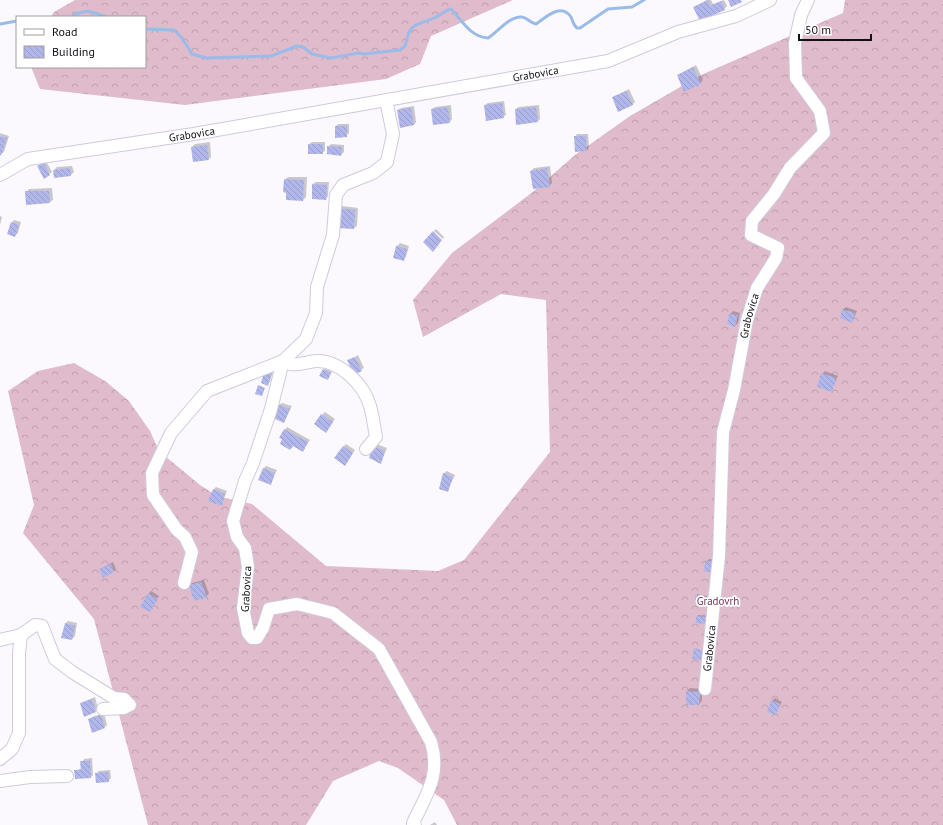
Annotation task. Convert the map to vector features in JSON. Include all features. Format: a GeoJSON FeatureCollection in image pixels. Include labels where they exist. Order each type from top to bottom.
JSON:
{"type":"FeatureCollection","features":[{"type":"Feature","properties":{"kind":"street","name":"Grabovica"},"geometry":{"type":"LineString","coordinates":[[0,175],[28,159],[194,134],[608,61],[678,32],[736,16],[760,7],[770,0]]}},
{"type":"Feature","properties":{"kind":"street","name":"Grabovica"},"geometry":{"type":"LineString","coordinates":[[705,689],[719,556],[723,432],[734,390],[747,320],[757,288],[776,258],[778,248],[751,235],[752,221],[774,194],[790,168],[824,133],[820,111],[796,78],[795,43],[800,15],[808,0]]}},
{"type":"Feature","properties":{"kind":"street"},"geometry":{"type":"LineString","coordinates":[[184,583],[192,552],[185,537],[177,530],[153,495],[152,473],[171,433],[208,391],[283,361],[306,339],[316,313],[317,287],[333,235],[336,195],[343,185],[374,174],[387,162],[393,134],[386,100]]}},
{"type":"Feature","properties":{"kind":"street","name":"Grabovica"},"geometry":{"type":"LineString","coordinates":[[283,361],[271,409],[253,463],[244,481],[233,521],[237,537],[245,548],[248,567],[243,608],[248,633],[252,638],[257,638],[263,628],[269,609],[296,604],[333,613],[380,650],[428,737],[435,757],[435,769],[428,792],[413,823],[415,825]]}},
{"type":"Feature","properties":{"kind":"street"},"geometry":{"type":"LineString","coordinates":[[283,361],[286,364],[297,365],[317,361],[332,363],[361,388],[370,406],[376,437],[366,449]]}},
{"type":"Feature","properties":{"kind":"street"},"geometry":{"type":"LineString","coordinates":[[0,640],[21,635],[35,625],[42,626],[55,659],[102,691],[114,698],[124,699],[130,705],[124,708],[103,709]]}},
{"type":"Feature","properties":{"kind":"street"},"geometry":{"type":"LineString","coordinates":[[0,759],[12,749],[19,733],[19,653],[21,635]]}},
{"type":"Feature","properties":{"kind":"street"},"geometry":{"type":"LineString","coordinates":[[0,781],[30,777],[67,776]]}},
{"type":"Feature","properties":{"kind":"green space"},"geometry":{"type":"Polygon","coordinates":[[[75,0],[513,0],[431,36],[420,64],[386,79],[185,105],[40,89],[31,68],[146,68],[146,16],[52,16],[54,12],[75,0]]]}},
{"type":"Feature","properties":{"kind":"green space","name":"Gradovrh"},"geometry":{"type":"Polygon","coordinates":[[[845,0],[943,0],[943,825],[457,825],[444,800],[398,768],[379,761],[333,781],[306,825],[148,825],[94,619],[23,533],[34,505],[8,391],[38,371],[74,363],[105,381],[129,401],[150,431],[159,451],[200,485],[217,496],[252,504],[326,566],[438,571],[464,560],[550,452],[546,300],[501,294],[423,337],[413,300],[452,253],[534,191],[575,155],[630,116],[701,75],[843,13],[845,0]]]}},
{"type":"Feature","properties":{"kind":"building"},"geometry":{"type":"Polygon","coordinates":[[[708,0],[710,6],[721,1],[725,10],[700,21],[693,7],[708,0]]]}},
{"type":"Feature","properties":{"kind":"building"},"geometry":{"type":"Polygon","coordinates":[[[728,0],[741,0],[742,2],[731,7],[728,0]]]}},
{"type":"Feature","properties":{"kind":"building"},"geometry":{"type":"Polygon","coordinates":[[[693,67],[701,84],[684,92],[677,75],[693,67]]]}},
{"type":"Feature","properties":{"kind":"building"},"geometry":{"type":"Polygon","coordinates":[[[626,91],[633,105],[618,112],[612,97],[626,91]]]}},
{"type":"Feature","properties":{"kind":"building"},"geometry":{"type":"Polygon","coordinates":[[[502,103],[504,118],[486,121],[484,105],[502,103]]]}},
{"type":"Feature","properties":{"kind":"building"},"geometry":{"type":"Polygon","coordinates":[[[448,107],[450,123],[433,125],[431,109],[448,107]]]}},
{"type":"Feature","properties":{"kind":"building"},"geometry":{"type":"Polygon","coordinates":[[[536,107],[538,122],[516,125],[515,109],[536,107]]]}},
{"type":"Feature","properties":{"kind":"building"},"geometry":{"type":"Polygon","coordinates":[[[411,108],[414,125],[400,128],[397,110],[411,108]]]}},
{"type":"Feature","properties":{"kind":"building"},"geometry":{"type":"Polygon","coordinates":[[[335,126],[347,126],[347,137],[335,138],[335,126]]]}},
{"type":"Feature","properties":{"kind":"building"},"geometry":{"type":"Polygon","coordinates":[[[0,136],[7,138],[1,156],[0,155],[0,136]]]}},
{"type":"Feature","properties":{"kind":"building"},"geometry":{"type":"Polygon","coordinates":[[[574,136],[586,136],[587,151],[575,152],[574,136]]]}},
{"type":"Feature","properties":{"kind":"building"},"geometry":{"type":"Polygon","coordinates":[[[308,144],[323,144],[323,154],[308,154],[308,144]]]}},
{"type":"Feature","properties":{"kind":"building"},"geometry":{"type":"Polygon","coordinates":[[[207,145],[209,160],[193,162],[191,147],[207,145]]]}},
{"type":"Feature","properties":{"kind":"building"},"geometry":{"type":"Polygon","coordinates":[[[327,146],[342,147],[341,156],[327,154],[327,146]]]}},
{"type":"Feature","properties":{"kind":"building"},"geometry":{"type":"Polygon","coordinates":[[[44,163],[50,175],[44,179],[37,166],[44,163]]]}},
{"type":"Feature","properties":{"kind":"building"},"geometry":{"type":"Polygon","coordinates":[[[70,168],[71,176],[54,178],[53,170],[70,168]]]}},
{"type":"Feature","properties":{"kind":"building"},"geometry":{"type":"Polygon","coordinates":[[[547,168],[550,187],[533,189],[530,171],[547,168]]]}},
{"type":"Feature","properties":{"kind":"building"},"geometry":{"type":"Polygon","coordinates":[[[284,179],[304,180],[303,201],[286,200],[286,193],[283,192],[284,179]]]}},
{"type":"Feature","properties":{"kind":"building"},"geometry":{"type":"Polygon","coordinates":[[[312,184],[327,185],[326,200],[312,199],[312,184]]]}},
{"type":"Feature","properties":{"kind":"building"},"geometry":{"type":"Polygon","coordinates":[[[25,191],[49,191],[50,203],[26,205],[25,191]]]}},
{"type":"Feature","properties":{"kind":"building"},"geometry":{"type":"Polygon","coordinates":[[[338,208],[355,210],[354,229],[338,228],[338,208]]]}},
{"type":"Feature","properties":{"kind":"building"},"geometry":{"type":"Polygon","coordinates":[[[11,222],[19,225],[15,237],[7,234],[11,222]]]}},
{"type":"Feature","properties":{"kind":"building"},"geometry":{"type":"Polygon","coordinates":[[[433,231],[442,240],[433,252],[423,242],[433,231]]]}},
{"type":"Feature","properties":{"kind":"building"},"geometry":{"type":"Polygon","coordinates":[[[396,246],[407,249],[404,261],[393,258],[396,246]]]}},
{"type":"Feature","properties":{"kind":"building"},"geometry":{"type":"Polygon","coordinates":[[[842,309],[855,313],[852,323],[840,318],[842,309]]]}},
{"type":"Feature","properties":{"kind":"building"},"geometry":{"type":"Polygon","coordinates":[[[729,314],[738,315],[735,327],[727,324],[729,314]]]}},
{"type":"Feature","properties":{"kind":"building"},"geometry":{"type":"Polygon","coordinates":[[[355,357],[362,371],[354,375],[347,360],[355,357]]]}},
{"type":"Feature","properties":{"kind":"building"},"geometry":{"type":"Polygon","coordinates":[[[265,368],[272,371],[268,386],[261,383],[265,368]]]}},
{"type":"Feature","properties":{"kind":"building"},"geometry":{"type":"Polygon","coordinates":[[[323,369],[331,373],[328,380],[319,376],[323,369]]]}},
{"type":"Feature","properties":{"kind":"building"},"geometry":{"type":"Polygon","coordinates":[[[821,373],[836,378],[832,392],[817,387],[821,373]]]}},
{"type":"Feature","properties":{"kind":"building"},"geometry":{"type":"Polygon","coordinates":[[[258,385],[265,388],[262,396],[255,394],[258,385]]]}},
{"type":"Feature","properties":{"kind":"building"},"geometry":{"type":"Polygon","coordinates":[[[279,405],[290,409],[284,423],[273,418],[279,405]]]}},
{"type":"Feature","properties":{"kind":"building"},"geometry":{"type":"Polygon","coordinates":[[[321,414],[333,422],[326,433],[314,424],[321,414]]]}},
{"type":"Feature","properties":{"kind":"building"},"geometry":{"type":"Polygon","coordinates":[[[284,429],[308,442],[303,452],[293,446],[290,450],[280,444],[282,439],[279,438],[284,429]]]}},
{"type":"Feature","properties":{"kind":"building"},"geometry":{"type":"Polygon","coordinates":[[[343,446],[353,453],[345,466],[334,458],[343,446]]]}},
{"type":"Feature","properties":{"kind":"building"},"geometry":{"type":"Polygon","coordinates":[[[373,446],[385,451],[381,464],[369,458],[373,446]]]}},
{"type":"Feature","properties":{"kind":"building"},"geometry":{"type":"Polygon","coordinates":[[[263,468],[275,473],[271,485],[258,480],[263,468]]]}},
{"type":"Feature","properties":{"kind":"building"},"geometry":{"type":"Polygon","coordinates":[[[443,473],[453,477],[448,492],[439,489],[443,473]]]}},
{"type":"Feature","properties":{"kind":"building"},"geometry":{"type":"Polygon","coordinates":[[[213,489],[225,494],[222,506],[208,501],[213,489]]]}},
{"type":"Feature","properties":{"kind":"building"},"geometry":{"type":"Polygon","coordinates":[[[705,561],[716,562],[715,572],[704,572],[705,561]]]}},
{"type":"Feature","properties":{"kind":"building"},"geometry":{"type":"Polygon","coordinates":[[[111,564],[114,572],[103,578],[99,569],[111,564]]]}},
{"type":"Feature","properties":{"kind":"building"},"geometry":{"type":"Polygon","coordinates":[[[201,582],[207,597],[194,601],[189,585],[201,582]]]}},
{"type":"Feature","properties":{"kind":"building"},"geometry":{"type":"Polygon","coordinates":[[[148,593],[158,599],[150,612],[140,607],[148,593]]]}},
{"type":"Feature","properties":{"kind":"building"},"geometry":{"type":"Polygon","coordinates":[[[695,595],[706,597],[706,604],[695,603],[695,595]]]}},
{"type":"Feature","properties":{"kind":"building"},"geometry":{"type":"Polygon","coordinates":[[[696,616],[706,617],[706,624],[696,623],[696,616]]]}},
{"type":"Feature","properties":{"kind":"building"},"geometry":{"type":"Polygon","coordinates":[[[65,623],[75,626],[72,640],[61,638],[65,623]]]}},
{"type":"Feature","properties":{"kind":"building"},"geometry":{"type":"Polygon","coordinates":[[[694,648],[703,650],[702,660],[692,659],[694,648]]]}},
{"type":"Feature","properties":{"kind":"building"},"geometry":{"type":"Polygon","coordinates":[[[686,691],[700,692],[699,705],[686,705],[686,691]]]}},
{"type":"Feature","properties":{"kind":"building"},"geometry":{"type":"Polygon","coordinates":[[[92,699],[96,712],[84,717],[80,703],[92,699]]]}},
{"type":"Feature","properties":{"kind":"building"},"geometry":{"type":"Polygon","coordinates":[[[771,700],[780,704],[776,715],[767,712],[771,700]]]}},
{"type":"Feature","properties":{"kind":"building"},"geometry":{"type":"Polygon","coordinates":[[[101,715],[105,728],[92,733],[88,719],[101,715]]]}},
{"type":"Feature","properties":{"kind":"building"},"geometry":{"type":"Polygon","coordinates":[[[80,761],[90,761],[91,778],[75,779],[74,770],[81,770],[80,761]]]}},
{"type":"Feature","properties":{"kind":"building"},"geometry":{"type":"Polygon","coordinates":[[[108,772],[109,782],[96,783],[95,773],[108,772]]]}},
{"type":"Feature","properties":{"kind":"waterway"},"geometry":{"type":"LineString","coordinates":[[146,29],[174,30],[182,38],[192,54],[206,58],[271,56],[297,46],[303,47],[312,54],[331,58],[359,53],[364,54],[400,50],[405,46],[409,32],[412,28],[451,9],[476,35],[488,38],[508,22],[517,17],[522,17],[536,24],[548,15],[558,11],[563,11],[571,17],[576,27],[580,28],[608,9],[632,7],[644,0]]}},
{"type":"Feature","properties":{"kind":"waterway"},"geometry":{"type":"LineString","coordinates":[[74,16],[75,14],[88,11],[104,16]]}},
{"type":"Feature","properties":{"kind":"waterway"},"geometry":{"type":"LineString","coordinates":[[0,24],[16,21]]}}]}
